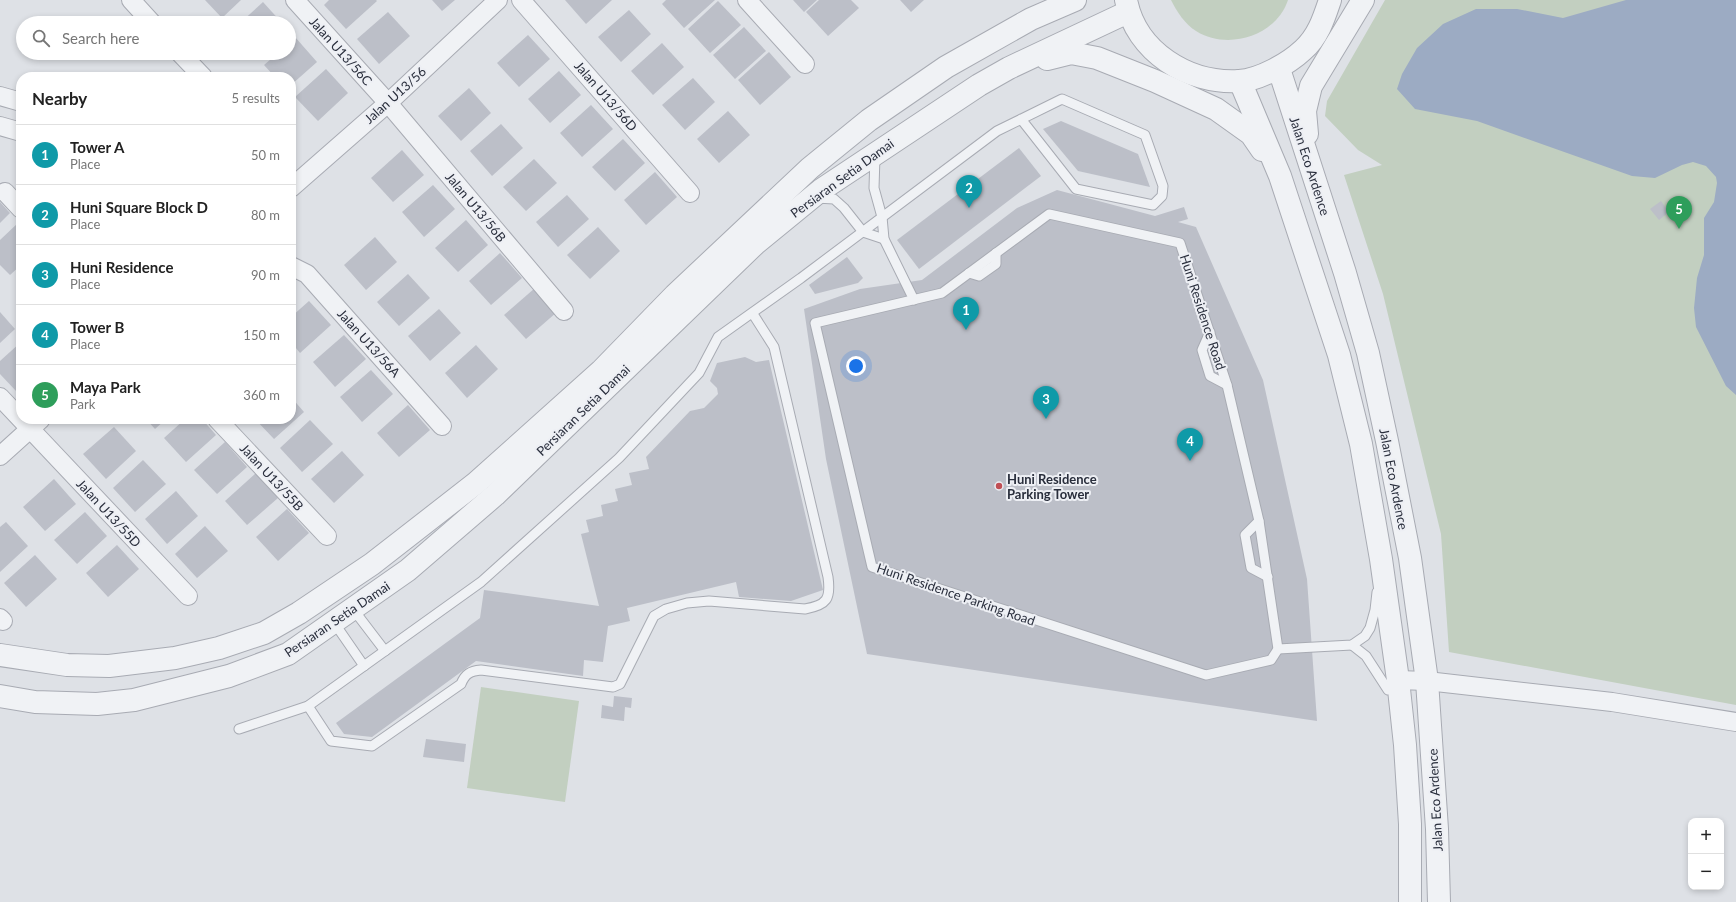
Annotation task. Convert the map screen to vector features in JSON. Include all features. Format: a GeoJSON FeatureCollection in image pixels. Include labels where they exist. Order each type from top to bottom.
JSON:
{"type":"FeatureCollection","features":[{"type":"Feature","properties":{"kind":"street"},"geometry":{"type":"LineString","coordinates":[[131,0],[146,16]]}},
{"type":"Feature","properties":{"kind":"street","name":"Jalan U13/56C"},"geometry":{"type":"LineString","coordinates":[[295,0],[388,103]]}},
{"type":"Feature","properties":{"kind":"street","name":"Jalan U13/56"},"geometry":{"type":"LineString","coordinates":[[296,178],[388,103],[498,0]]}},
{"type":"Feature","properties":{"kind":"street","name":"Jalan U13/56D"},"geometry":{"type":"LineString","coordinates":[[521,0],[690,193]]}},
{"type":"Feature","properties":{"kind":"street"},"geometry":{"type":"LineString","coordinates":[[747,0],[805,64]]}},
{"type":"Feature","properties":{"kind":"street"},"geometry":{"type":"LineString","coordinates":[[1031,19],[1057,0]]}},
{"type":"Feature","properties":{"kind":"street","name":"Persiaran Setia Damai"},"geometry":{"type":"LineString","coordinates":[[0,655],[68,665],[109,666],[176,658],[219,648],[264,633],[299,613],[372,564],[476,483],[601,371],[675,295],[810,168],[869,120],[946,67],[1031,19],[1075,0]]}},
{"type":"Feature","properties":{"kind":"street"},"geometry":{"type":"LineString","coordinates":[[1127,6],[1145,42],[1172,66],[1204,79],[1240,81],[1279,69],[1304,50],[1323,23],[1330,0]]}},
{"type":"Feature","properties":{"kind":"street"},"geometry":{"type":"LineString","coordinates":[[1009,68],[1071,53],[1097,58],[1216,109],[1251,134],[1280,176],[1310,167],[1305,111],[1311,86],[1363,0]]}},
{"type":"Feature","properties":{"kind":"street","name":"Persiaran Setia Damai"},"geometry":{"type":"LineString","coordinates":[[0,696],[35,702],[97,704],[134,700],[229,676],[288,654],[333,621],[353,609],[408,570],[495,495],[754,244],[812,198],[979,85],[1127,6]]}},
{"type":"Feature","properties":{"kind":"street"},"geometry":{"type":"LineString","coordinates":[[187,60],[198,72]]}},
{"type":"Feature","properties":{"kind":"street","name":"Jalan Eco Ardence"},"geometry":{"type":"LineString","coordinates":[[1279,69],[1345,273],[1368,353],[1388,441],[1410,558],[1427,681],[1437,813],[1439,902]]}},
{"type":"Feature","properties":{"kind":"street","name":"Jalan Eco Ardence"},"geometry":{"type":"LineString","coordinates":[[1240,81],[1280,176],[1339,355],[1363,458],[1381,559],[1390,689],[1405,745],[1410,824],[1410,902]]}},
{"type":"Feature","properties":{"kind":"street"},"geometry":{"type":"LineString","coordinates":[[0,96],[16,101]]}},
{"type":"Feature","properties":{"kind":"street","name":"Jalan U13/56B"},"geometry":{"type":"LineString","coordinates":[[388,103],[564,311]]}},
{"type":"Feature","properties":{"kind":"street"},"geometry":{"type":"LineString","coordinates":[[0,126],[16,131]]}},
{"type":"Feature","properties":{"kind":"street"},"geometry":{"type":"LineString","coordinates":[[5,192],[16,204]]}},
{"type":"Feature","properties":{"kind":"street","name":"Jalan U13/56A"},"geometry":{"type":"LineString","coordinates":[[296,268],[307,274],[442,426]]}},
{"type":"Feature","properties":{"kind":"street","name":"Jalan U13/55D"},"geometry":{"type":"LineString","coordinates":[[0,397],[16,409]]}},
{"type":"Feature","properties":{"kind":"street"},"geometry":{"type":"LineString","coordinates":[[0,456],[35,424]]}},
{"type":"Feature","properties":{"kind":"street","name":"Jalan U13/55D"},"geometry":{"type":"LineString","coordinates":[[35,424],[188,596]]}},
{"type":"Feature","properties":{"kind":"street","name":"Jalan U13/55B"},"geometry":{"type":"LineString","coordinates":[[222,424],[327,536]]}},
{"type":"Feature","properties":{"kind":"street"},"geometry":{"type":"LineString","coordinates":[[1390,689],[1427,681],[1612,702],[1736,722]]}},
{"type":"Feature","properties":{"kind":"lane"},"geometry":{"type":"LineString","coordinates":[[239,729],[308,706],[482,582],[619,458],[699,373],[718,337],[753,314],[997,132],[1021,119],[1062,99],[1145,135],[1163,186],[1162,196],[1153,205],[1076,189],[1021,119]]}},
{"type":"Feature","properties":{"kind":"lane"},"geometry":{"type":"LineString","coordinates":[[875,154],[874,188],[882,217],[884,239],[914,300]]}},
{"type":"Feature","properties":{"kind":"lane"},"geometry":{"type":"LineString","coordinates":[[812,198],[834,199],[844,208],[863,232],[884,239]]}},
{"type":"Feature","properties":{"kind":"lane","name":"Huni Residence Road"},"geometry":{"type":"LineString","coordinates":[[914,300],[942,293],[1049,214],[1180,243],[1227,385],[1259,521],[1278,649]]}},
{"type":"Feature","properties":{"kind":"lane","name":"Huni Residence Parking Road"},"geometry":{"type":"LineString","coordinates":[[914,300],[815,324],[872,567],[993,608],[1206,675],[1271,660],[1278,649]]}},
{"type":"Feature","properties":{"kind":"lane"},"geometry":{"type":"LineString","coordinates":[[308,706],[331,741],[372,746],[461,684],[465,675],[473,671],[481,670],[613,687],[620,684],[654,616],[666,609],[687,603],[709,601],[805,609],[819,607],[828,598],[828,577],[774,347],[753,314]]}},
{"type":"Feature","properties":{"kind":"lane"},"geometry":{"type":"LineString","coordinates":[[1210,332],[1202,350],[1210,376],[1227,385]]}},
{"type":"Feature","properties":{"kind":"lane"},"geometry":{"type":"LineString","coordinates":[[1363,458],[1361,491],[1382,634]]}},
{"type":"Feature","properties":{"kind":"lane"},"geometry":{"type":"LineString","coordinates":[[1259,521],[1245,535],[1251,568],[1268,577]]}},
{"type":"Feature","properties":{"kind":"lane"},"geometry":{"type":"LineString","coordinates":[[1278,649],[1352,645],[1365,636],[1370,628],[1375,610],[1377,592]]}},
{"type":"Feature","properties":{"kind":"lane"},"geometry":{"type":"LineString","coordinates":[[353,609],[385,651]]}},
{"type":"Feature","properties":{"kind":"lane"},"geometry":{"type":"LineString","coordinates":[[333,621],[364,666]]}},
{"type":"Feature","properties":{"kind":"lane"},"geometry":{"type":"LineString","coordinates":[[1352,645],[1366,656],[1390,689],[1405,745]]}},
{"type":"Feature","properties":{"kind":"green space"},"geometry":{"type":"Polygon","coordinates":[[[1171,0],[1288,0],[1282,12],[1273,23],[1262,31],[1250,36],[1222,40],[1209,37],[1196,31],[1188,25],[1171,0]]]}},
{"type":"Feature","properties":{"kind":"green space"},"geometry":{"type":"Polygon","coordinates":[[[1385,0],[1736,0],[1736,705],[1449,652],[1441,534],[1383,294],[1344,175],[1382,165],[1358,150],[1325,116],[1327,101],[1385,0]]]}},
{"type":"Feature","properties":{"kind":"green space"},"geometry":{"type":"Polygon","coordinates":[[[481,687],[579,701],[565,802],[467,788],[481,687]]]}},
{"type":"Feature","properties":{"kind":"water"},"geometry":{"type":"Polygon","coordinates":[[[1626,0],[1736,0],[1736,395],[1726,386],[1696,327],[1694,308],[1697,278],[1704,255],[1704,218],[1714,202],[1717,183],[1716,177],[1706,166],[1693,162],[1682,165],[1655,178],[1632,176],[1477,121],[1415,109],[1397,89],[1402,74],[1417,48],[1443,24],[1476,9],[1517,9],[1563,18],[1626,0]]]}},
{"type":"Feature","properties":{"kind":"building"},"geometry":{"type":"Polygon","coordinates":[[[205,0],[241,0],[224,16],[220,16],[205,0]]]}},
{"type":"Feature","properties":{"kind":"building"},"geometry":{"type":"Polygon","coordinates":[[[329,0],[377,1],[346,29],[324,5],[329,0]]]}},
{"type":"Feature","properties":{"kind":"building"},"geometry":{"type":"Polygon","coordinates":[[[432,0],[455,0],[442,11],[432,0]]]}},
{"type":"Feature","properties":{"kind":"building"},"geometry":{"type":"Polygon","coordinates":[[[565,0],[612,0],[586,24],[565,0]]]}},
{"type":"Feature","properties":{"kind":"building"},"geometry":{"type":"Polygon","coordinates":[[[666,0],[715,0],[684,28],[662,4],[666,0]]]}},
{"type":"Feature","properties":{"kind":"building"},"geometry":{"type":"Polygon","coordinates":[[[793,0],[817,0],[804,12],[793,0]]]}},
{"type":"Feature","properties":{"kind":"building"},"geometry":{"type":"Polygon","coordinates":[[[819,0],[851,0],[859,8],[828,36],[806,12],[819,0]]]}},
{"type":"Feature","properties":{"kind":"building"},"geometry":{"type":"Polygon","coordinates":[[[900,0],[924,0],[911,12],[900,0]]]}},
{"type":"Feature","properties":{"kind":"building"},"geometry":{"type":"Polygon","coordinates":[[[718,1],[741,25],[710,53],[688,29],[718,1]]]}},
{"type":"Feature","properties":{"kind":"building"},"geometry":{"type":"Polygon","coordinates":[[[263,2],[276,16],[248,16],[263,2]]]}},
{"type":"Feature","properties":{"kind":"building"},"geometry":{"type":"Polygon","coordinates":[[[629,10],[651,34],[621,62],[598,37],[629,10]]]}},
{"type":"Feature","properties":{"kind":"building"},"geometry":{"type":"Polygon","coordinates":[[[388,12],[410,36],[379,64],[357,39],[388,12]]]}},
{"type":"Feature","properties":{"kind":"building"},"geometry":{"type":"Polygon","coordinates":[[[744,27],[766,51],[735,79],[713,55],[744,27]]]}},
{"type":"Feature","properties":{"kind":"building"},"geometry":{"type":"Polygon","coordinates":[[[528,35],[550,59],[519,87],[497,63],[528,35]]]}},
{"type":"Feature","properties":{"kind":"building"},"geometry":{"type":"Polygon","coordinates":[[[296,38],[317,62],[296,81],[296,72],[270,72],[264,65],[270,60],[296,60],[296,38]]]}},
{"type":"Feature","properties":{"kind":"building"},"geometry":{"type":"Polygon","coordinates":[[[662,43],[684,67],[653,95],[631,71],[662,43]]]}},
{"type":"Feature","properties":{"kind":"building"},"geometry":{"type":"Polygon","coordinates":[[[769,52],[791,77],[760,105],[738,80],[769,52]]]}},
{"type":"Feature","properties":{"kind":"building"},"geometry":{"type":"Polygon","coordinates":[[[326,69],[348,93],[318,121],[296,98],[296,96],[326,69]]]}},
{"type":"Feature","properties":{"kind":"building"},"geometry":{"type":"Polygon","coordinates":[[[559,71],[581,95],[550,123],[528,99],[559,71]]]}},
{"type":"Feature","properties":{"kind":"building"},"geometry":{"type":"Polygon","coordinates":[[[693,78],[715,102],[685,130],[662,105],[693,78]]]}},
{"type":"Feature","properties":{"kind":"building"},"geometry":{"type":"Polygon","coordinates":[[[469,88],[491,113],[461,141],[438,116],[469,88]]]}},
{"type":"Feature","properties":{"kind":"building"},"geometry":{"type":"Polygon","coordinates":[[[591,105],[613,129],[582,157],[560,133],[591,105]]]}},
{"type":"Feature","properties":{"kind":"building"},"geometry":{"type":"Polygon","coordinates":[[[728,111],[750,135],[719,163],[697,139],[728,111]]]}},
{"type":"Feature","properties":{"kind":"building"},"geometry":{"type":"Polygon","coordinates":[[[1061,121],[1138,154],[1150,187],[1078,171],[1043,129],[1061,121]]]}},
{"type":"Feature","properties":{"kind":"building"},"geometry":{"type":"Polygon","coordinates":[[[501,124],[523,148],[492,176],[470,151],[501,124]]]}},
{"type":"Feature","properties":{"kind":"building"},"geometry":{"type":"Polygon","coordinates":[[[623,139],[645,163],[615,191],[592,167],[623,139]]]}},
{"type":"Feature","properties":{"kind":"building"},"geometry":{"type":"Polygon","coordinates":[[[1019,148],[1041,176],[919,269],[897,240],[1019,148]]]}},
{"type":"Feature","properties":{"kind":"building"},"geometry":{"type":"Polygon","coordinates":[[[402,150],[424,175],[393,202],[371,178],[402,150]]]}},
{"type":"Feature","properties":{"kind":"building"},"geometry":{"type":"Polygon","coordinates":[[[534,159],[557,183],[526,211],[503,187],[534,159]]]}},
{"type":"Feature","properties":{"kind":"building"},"geometry":{"type":"Polygon","coordinates":[[[655,172],[677,197],[646,225],[624,200],[655,172]]]}},
{"type":"Feature","properties":{"kind":"building"},"geometry":{"type":"Polygon","coordinates":[[[433,185],[455,209],[424,237],[402,212],[433,185]]]}},
{"type":"Feature","properties":{"kind":"building"},"geometry":{"type":"Polygon","coordinates":[[[1057,190],[1155,216],[1184,207],[1188,219],[1178,222],[1196,227],[1263,380],[1307,579],[1317,721],[867,654],[826,459],[804,309],[860,289],[922,280],[1017,208],[1057,190]]]}},
{"type":"Feature","properties":{"kind":"building"},"geometry":{"type":"Polygon","coordinates":[[[567,195],[589,219],[558,247],[536,222],[567,195]]]}},
{"type":"Feature","properties":{"kind":"building"},"geometry":{"type":"Polygon","coordinates":[[[1661,201],[1669,212],[1659,220],[1650,209],[1661,201]]]}},
{"type":"Feature","properties":{"kind":"building"},"geometry":{"type":"Polygon","coordinates":[[[0,202],[10,213],[0,223],[0,202]]]}},
{"type":"Feature","properties":{"kind":"building"},"geometry":{"type":"Polygon","coordinates":[[[466,220],[488,245],[458,272],[435,248],[466,220]]]}},
{"type":"Feature","properties":{"kind":"building"},"geometry":{"type":"Polygon","coordinates":[[[16,225],[16,270],[10,275],[0,265],[0,240],[16,225]]]}},
{"type":"Feature","properties":{"kind":"building"},"geometry":{"type":"Polygon","coordinates":[[[598,227],[620,251],[590,279],[567,255],[598,227]]]}},
{"type":"Feature","properties":{"kind":"building"},"geometry":{"type":"Polygon","coordinates":[[[375,237],[397,262],[366,290],[344,265],[375,237]]]}},
{"type":"Feature","properties":{"kind":"building"},"geometry":{"type":"Polygon","coordinates":[[[500,253],[522,278],[491,305],[469,281],[500,253]]]}},
{"type":"Feature","properties":{"kind":"building"},"geometry":{"type":"Polygon","coordinates":[[[847,257],[863,278],[858,283],[815,294],[809,285],[847,257]]]}},
{"type":"Feature","properties":{"kind":"building"},"geometry":{"type":"Polygon","coordinates":[[[408,274],[430,298],[399,326],[377,302],[408,274]]]}},
{"type":"Feature","properties":{"kind":"building"},"geometry":{"type":"Polygon","coordinates":[[[535,288],[557,312],[526,339],[504,315],[535,288]]]}},
{"type":"Feature","properties":{"kind":"building"},"geometry":{"type":"Polygon","coordinates":[[[309,301],[331,325],[300,353],[296,348],[296,313],[309,301]]]}},
{"type":"Feature","properties":{"kind":"building"},"geometry":{"type":"Polygon","coordinates":[[[439,309],[461,333],[430,361],[408,336],[439,309]]]}},
{"type":"Feature","properties":{"kind":"building"},"geometry":{"type":"Polygon","coordinates":[[[0,312],[15,329],[0,343],[0,312]]]}},
{"type":"Feature","properties":{"kind":"building"},"geometry":{"type":"Polygon","coordinates":[[[344,335],[366,359],[335,387],[313,362],[344,335]]]}},
{"type":"Feature","properties":{"kind":"building"},"geometry":{"type":"Polygon","coordinates":[[[476,345],[498,369],[467,398],[445,373],[476,345]]]}},
{"type":"Feature","properties":{"kind":"building"},"geometry":{"type":"Polygon","coordinates":[[[16,347],[16,391],[0,374],[0,361],[16,347]]]}},
{"type":"Feature","properties":{"kind":"building"},"geometry":{"type":"Polygon","coordinates":[[[745,357],[756,362],[769,360],[823,590],[791,601],[739,597],[736,582],[627,608],[630,621],[608,626],[603,662],[584,660],[583,676],[476,661],[372,737],[344,734],[336,723],[480,618],[484,590],[599,606],[581,534],[589,532],[586,520],[603,516],[601,505],[618,501],[615,489],[632,485],[629,473],[649,469],[646,457],[690,411],[704,408],[718,394],[717,388],[710,381],[717,363],[745,357]]]}},
{"type":"Feature","properties":{"kind":"building"},"geometry":{"type":"Polygon","coordinates":[[[371,370],[393,394],[362,422],[340,397],[371,370]]]}},
{"type":"Feature","properties":{"kind":"building"},"geometry":{"type":"Polygon","coordinates":[[[296,403],[304,412],[296,419],[296,403]]]}},
{"type":"Feature","properties":{"kind":"building"},"geometry":{"type":"Polygon","coordinates":[[[408,405],[430,430],[399,457],[377,433],[408,405]]]}},
{"type":"Feature","properties":{"kind":"building"},"geometry":{"type":"Polygon","coordinates":[[[310,420],[333,444],[302,472],[280,448],[310,420]]]}},
{"type":"Feature","properties":{"kind":"building"},"geometry":{"type":"Polygon","coordinates":[[[150,424],[160,424],[155,429],[150,424]]]}},
{"type":"Feature","properties":{"kind":"building"},"geometry":{"type":"Polygon","coordinates":[[[179,424],[206,424],[216,435],[186,462],[164,438],[179,424]]]}},
{"type":"Feature","properties":{"kind":"building"},"geometry":{"type":"Polygon","coordinates":[[[260,424],[291,424],[274,439],[260,424]]]}},
{"type":"Feature","properties":{"kind":"building"},"geometry":{"type":"Polygon","coordinates":[[[114,427],[136,451],[106,479],[83,454],[114,427]]]}},
{"type":"Feature","properties":{"kind":"building"},"geometry":{"type":"Polygon","coordinates":[[[225,442],[247,467],[217,494],[194,470],[225,442]]]}},
{"type":"Feature","properties":{"kind":"building"},"geometry":{"type":"Polygon","coordinates":[[[342,451],[364,475],[334,503],[311,479],[342,451]]]}},
{"type":"Feature","properties":{"kind":"building"},"geometry":{"type":"Polygon","coordinates":[[[143,460],[166,484],[135,512],[113,488],[143,460]]]}},
{"type":"Feature","properties":{"kind":"building"},"geometry":{"type":"Polygon","coordinates":[[[256,473],[278,498],[247,525],[225,501],[256,473]]]}},
{"type":"Feature","properties":{"kind":"building"},"geometry":{"type":"Polygon","coordinates":[[[54,479],[76,504],[45,531],[23,507],[54,479]]]}},
{"type":"Feature","properties":{"kind":"building"},"geometry":{"type":"Polygon","coordinates":[[[176,491],[198,516],[167,544],[145,519],[176,491]]]}},
{"type":"Feature","properties":{"kind":"building"},"geometry":{"type":"Polygon","coordinates":[[[287,509],[309,533],[278,561],[256,537],[287,509]]]}},
{"type":"Feature","properties":{"kind":"building"},"geometry":{"type":"Polygon","coordinates":[[[85,512],[107,536],[77,564],[54,540],[85,512]]]}},
{"type":"Feature","properties":{"kind":"building"},"geometry":{"type":"Polygon","coordinates":[[[6,522],[28,546],[0,572],[0,527],[6,522]]]}},
{"type":"Feature","properties":{"kind":"building"},"geometry":{"type":"Polygon","coordinates":[[[205,526],[228,551],[197,578],[175,554],[205,526]]]}},
{"type":"Feature","properties":{"kind":"building"},"geometry":{"type":"Polygon","coordinates":[[[117,545],[139,569],[108,597],[86,573],[117,545]]]}},
{"type":"Feature","properties":{"kind":"building"},"geometry":{"type":"Polygon","coordinates":[[[35,555],[57,579],[26,607],[4,583],[35,555]]]}},
{"type":"Feature","properties":{"kind":"building"},"geometry":{"type":"Polygon","coordinates":[[[614,696],[632,698],[631,708],[625,707],[624,721],[601,718],[602,705],[613,707],[614,696]]]}},
{"type":"Feature","properties":{"kind":"building"},"geometry":{"type":"Polygon","coordinates":[[[426,739],[466,744],[464,762],[423,757],[426,739]]]}},
{"type":"Feature","properties":{"kind":"place","name":"Huni Square Block D"},"geometry":{"type":"Point","coordinates":[969,208]}},
{"type":"Feature","properties":{"kind":"place","name":"Maya Park"},"geometry":{"type":"Point","coordinates":[1679,229]}},
{"type":"Feature","properties":{"kind":"place","name":"Tower A"},"geometry":{"type":"Point","coordinates":[966,330]}},
{"type":"Feature","properties":{"kind":"place","name":"Huni Residence"},"geometry":{"type":"Point","coordinates":[1046,419]}},
{"type":"Feature","properties":{"kind":"place","name":"Tower B"},"geometry":{"type":"Point","coordinates":[1190,461]}},
{"type":"Feature","properties":{"kind":"place","name":"Huni Residence Parking Tower"},"geometry":{"type":"Point","coordinates":[999,486]}}]}
